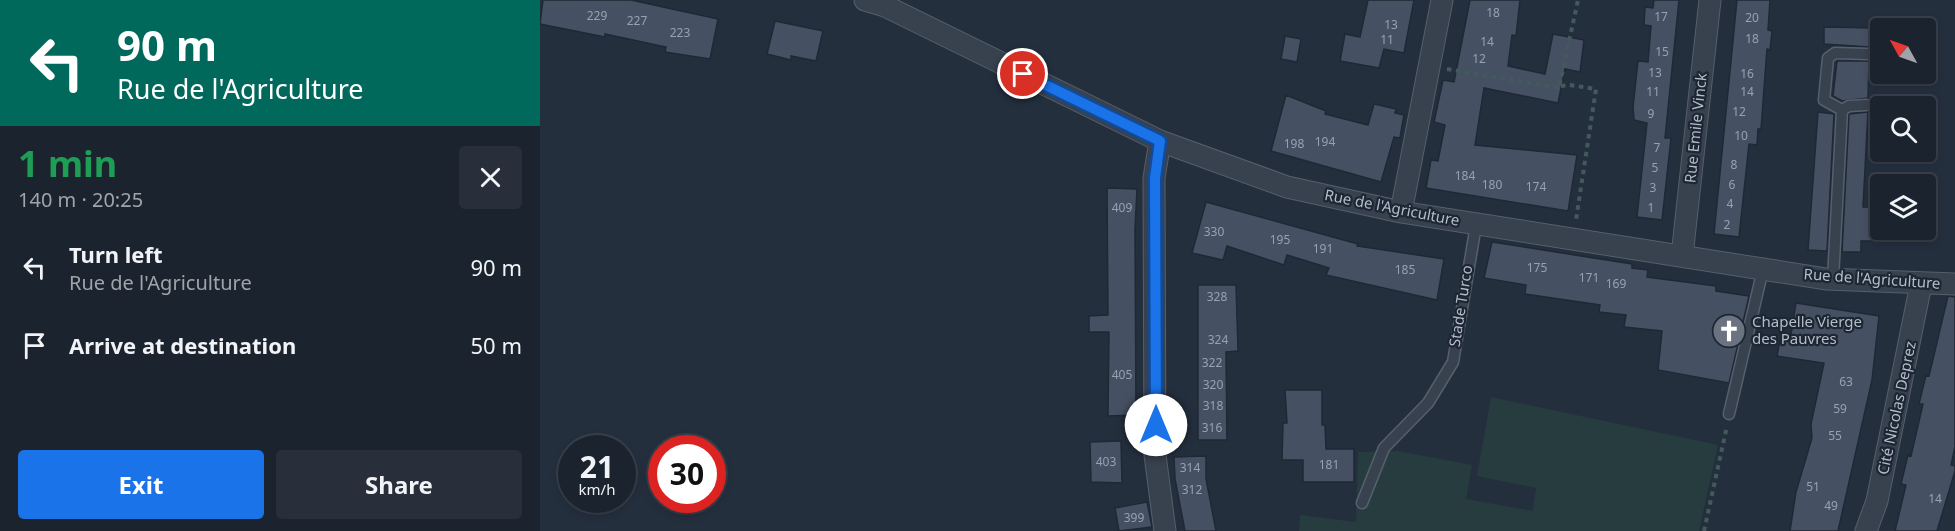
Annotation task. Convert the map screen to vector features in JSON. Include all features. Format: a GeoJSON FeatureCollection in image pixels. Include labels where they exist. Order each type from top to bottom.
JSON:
{"type":"FeatureCollection","features":[{"type":"Feature","properties":{"kind":"street"},"geometry":{"type":"LineString","coordinates":[[1401,212],[1442,0]]}},
{"type":"Feature","properties":{"kind":"street","name":"Rue Emile Vinck"},"geometry":{"type":"LineString","coordinates":[[1682,256],[1710,0]]}},
{"type":"Feature","properties":{"kind":"street","name":"Rue de l'Agriculture"},"geometry":{"type":"LineString","coordinates":[[878,2],[1160,141],[1287,187],[1401,212],[1476,225],[1833,279],[1955,284]]}},
{"type":"Feature","properties":{"kind":"street"},"geometry":{"type":"LineString","coordinates":[[1160,141],[1155,178],[1155,455],[1165,531]]}},
{"type":"Feature","properties":{"kind":"street","name":"Cité Nicolas Deprez"},"geometry":{"type":"LineString","coordinates":[[1866,531],[1877,501],[1921,284]]}},
{"type":"Feature","properties":{"kind":"lane"},"geometry":{"type":"LineString","coordinates":[[1842,111],[1824,100],[1828,58],[1835,53],[1868,54]]}},
{"type":"Feature","properties":{"kind":"lane"},"geometry":{"type":"LineString","coordinates":[[1842,111],[1849,106],[1866,105]]}},
{"type":"Feature","properties":{"kind":"lane"},"geometry":{"type":"LineString","coordinates":[[1833,279],[1842,111]]}},
{"type":"Feature","properties":{"kind":"lane","name":"Stade Turco"},"geometry":{"type":"LineString","coordinates":[[1362,503],[1384,448],[1428,403],[1453,362],[1464,285],[1476,225]]}},
{"type":"Feature","properties":{"kind":"lane"},"geometry":{"type":"LineString","coordinates":[[1729,414],[1763,268]]}},
{"type":"Feature","properties":{"kind":"path"},"geometry":{"type":"LineString","coordinates":[[1561,86],[1578,0]]}},
{"type":"Feature","properties":{"kind":"path"},"geometry":{"type":"LineString","coordinates":[[1429,66],[1561,86],[1596,89],[1573,239]]}},
{"type":"Feature","properties":{"kind":"path"},"geometry":{"type":"LineString","coordinates":[[1704,531],[1729,414]]}},
{"type":"Feature","properties":{"kind":"green space"},"geometry":{"type":"Polygon","coordinates":[[[1491,397],[1718,445],[1699,531],[1299,531],[1300,515],[1356,522],[1358,452],[1398,451],[1472,465],[1466,499],[1533,511],[1536,488],[1477,476],[1491,397]]]}},
{"type":"Feature","properties":{"kind":"building"},"geometry":{"type":"Polygon","coordinates":[[[543,0],[631,0],[718,19],[710,59],[665,52],[666,47],[605,34],[605,37],[540,24],[543,0]]]}},
{"type":"Feature","properties":{"kind":"building"},"geometry":{"type":"Polygon","coordinates":[[[1368,0],[1414,0],[1404,53],[1384,49],[1379,68],[1340,61],[1345,34],[1360,37],[1368,0]]]}},
{"type":"Feature","properties":{"kind":"building"},"geometry":{"type":"Polygon","coordinates":[[[1470,0],[1520,0],[1516,36],[1512,35],[1508,66],[1545,74],[1553,34],[1584,40],[1580,72],[1565,69],[1558,103],[1484,88],[1475,145],[1577,155],[1568,211],[1426,188],[1431,160],[1438,161],[1445,125],[1434,122],[1443,80],[1454,82],[1470,0]]]}},
{"type":"Feature","properties":{"kind":"building"},"geometry":{"type":"Polygon","coordinates":[[[1654,0],[1679,0],[1665,138],[1671,138],[1662,220],[1637,217],[1647,123],[1634,120],[1633,107],[1638,61],[1648,62],[1651,26],[1644,25],[1645,7],[1653,8],[1654,0]]]}},
{"type":"Feature","properties":{"kind":"building"},"geometry":{"type":"Polygon","coordinates":[[[1737,0],[1770,0],[1768,30],[1772,31],[1770,50],[1767,49],[1761,129],[1758,129],[1757,145],[1749,144],[1739,237],[1714,234],[1737,0]]]}},
{"type":"Feature","properties":{"kind":"building"},"geometry":{"type":"Polygon","coordinates":[[[775,21],[823,31],[816,61],[791,56],[791,60],[767,54],[775,21]]]}},
{"type":"Feature","properties":{"kind":"building"},"geometry":{"type":"Polygon","coordinates":[[[1824,27],[1870,28],[1869,47],[1824,44],[1824,27]]]}},
{"type":"Feature","properties":{"kind":"building"},"geometry":{"type":"Polygon","coordinates":[[[1285,36],[1301,39],[1297,62],[1281,59],[1285,36]]]}},
{"type":"Feature","properties":{"kind":"building"},"geometry":{"type":"Polygon","coordinates":[[[1837,61],[1869,61],[1868,98],[1842,101],[1833,96],[1837,61]]]}},
{"type":"Feature","properties":{"kind":"building"},"geometry":{"type":"Polygon","coordinates":[[[1286,95],[1326,111],[1325,114],[1368,125],[1374,104],[1396,109],[1395,113],[1404,115],[1400,138],[1394,137],[1381,182],[1271,151],[1286,95]]]}},
{"type":"Feature","properties":{"kind":"building"},"geometry":{"type":"Polygon","coordinates":[[[1818,112],[1834,114],[1827,251],[1808,250],[1818,112]]]}},
{"type":"Feature","properties":{"kind":"building"},"geometry":{"type":"Polygon","coordinates":[[[1868,112],[1863,207],[1870,207],[1870,240],[1881,240],[1861,241],[1861,252],[1842,252],[1849,114],[1868,112]]]}},
{"type":"Feature","properties":{"kind":"building"},"geometry":{"type":"Polygon","coordinates":[[[1107,188],[1137,189],[1135,229],[1136,415],[1108,416],[1109,332],[1089,332],[1089,316],[1108,315],[1107,188]]]}},
{"type":"Feature","properties":{"kind":"building"},"geometry":{"type":"Polygon","coordinates":[[[1206,202],[1358,244],[1357,246],[1444,259],[1437,300],[1326,275],[1329,268],[1287,255],[1284,265],[1227,246],[1223,260],[1192,253],[1206,202]]]}},
{"type":"Feature","properties":{"kind":"building"},"geometry":{"type":"Polygon","coordinates":[[[1492,242],[1632,264],[1632,268],[1648,270],[1647,277],[1716,286],[1716,291],[1749,296],[1729,383],[1658,370],[1662,331],[1624,327],[1626,315],[1599,312],[1600,305],[1525,294],[1526,285],[1484,278],[1492,242]]]}},
{"type":"Feature","properties":{"kind":"building"},"geometry":{"type":"Polygon","coordinates":[[[1198,285],[1236,285],[1238,351],[1226,352],[1227,440],[1198,440],[1198,285]]]}},
{"type":"Feature","properties":{"kind":"building"},"geometry":{"type":"Polygon","coordinates":[[[1948,296],[1955,297],[1955,447],[1951,465],[1955,466],[1955,471],[1937,531],[1895,531],[1906,485],[1901,484],[1908,455],[1911,456],[1923,404],[1919,404],[1926,375],[1929,376],[1948,296]]]}},
{"type":"Feature","properties":{"kind":"building"},"geometry":{"type":"Polygon","coordinates":[[[1796,303],[1879,316],[1872,380],[1838,531],[1790,531],[1796,492],[1812,438],[1811,424],[1824,363],[1777,356],[1780,340],[1790,341],[1796,303]]]}},
{"type":"Feature","properties":{"kind":"building"},"geometry":{"type":"Polygon","coordinates":[[[1285,390],[1322,390],[1322,425],[1325,425],[1326,449],[1354,449],[1354,482],[1303,482],[1303,460],[1282,460],[1283,423],[1287,423],[1285,390]]]}},
{"type":"Feature","properties":{"kind":"building"},"geometry":{"type":"Polygon","coordinates":[[[1121,441],[1122,483],[1091,482],[1090,442],[1121,441]]]}},
{"type":"Feature","properties":{"kind":"building"},"geometry":{"type":"Polygon","coordinates":[[[1206,456],[1206,479],[1216,531],[1185,531],[1175,479],[1174,457],[1206,456]]]}},
{"type":"Feature","properties":{"kind":"building"},"geometry":{"type":"Polygon","coordinates":[[[1147,502],[1152,527],[1119,531],[1115,508],[1147,502]]]}},
{"type":"Feature","properties":{"kind":"place","name":"Chapelle Vierge des Pauvres"},"geometry":{"type":"Point","coordinates":[1729,331]}},
{"type":"Feature","properties":{"kind":"route"},"geometry":{"type":"LineString","coordinates":[[1023,74],[1160,141],[1155,178],[1156,425]]}}]}
